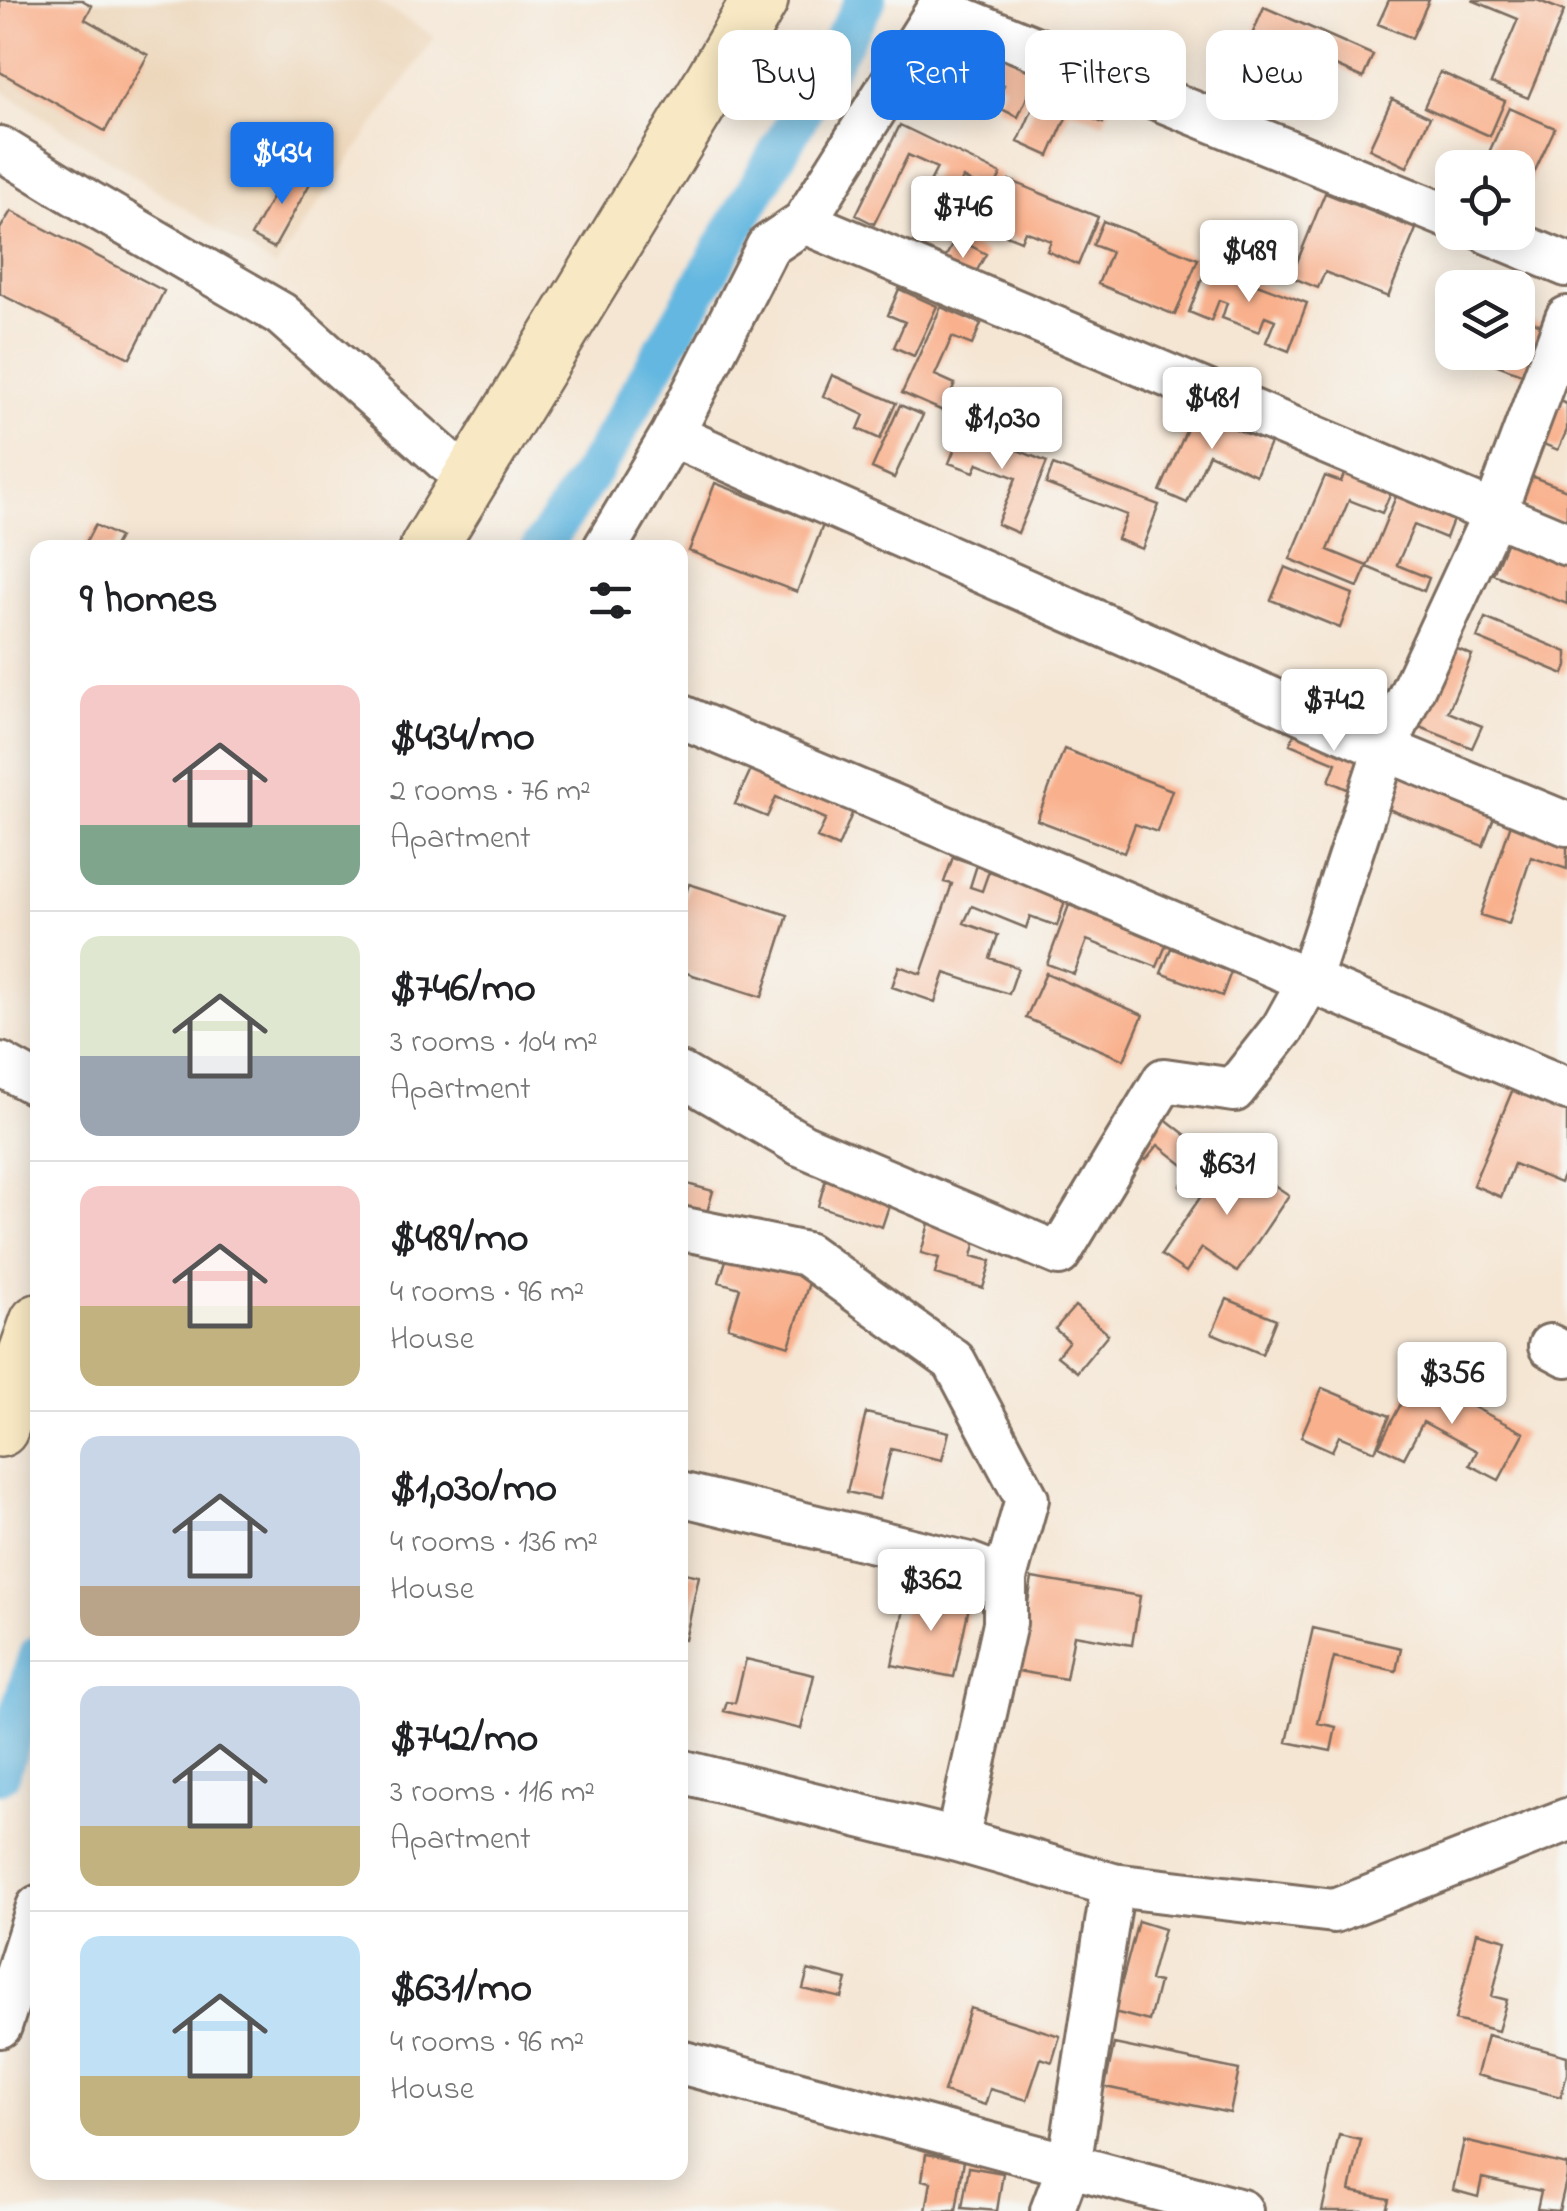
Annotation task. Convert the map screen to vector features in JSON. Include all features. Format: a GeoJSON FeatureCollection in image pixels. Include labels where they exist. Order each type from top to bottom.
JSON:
{"type":"FeatureCollection","features":[{"type":"Feature","properties":{"kind":"street"},"geometry":{"type":"LineString","coordinates":[[433,540],[760,0]]}},
{"type":"Feature","properties":{"kind":"street"},"geometry":{"type":"LineString","coordinates":[[610,540],[672,435],[768,246],[804,222],[941,4],[1435,211]]}},
{"type":"Feature","properties":{"kind":"street"},"geometry":{"type":"LineString","coordinates":[[0,148],[282,314],[468,481]]}},
{"type":"Feature","properties":{"kind":"street"},"geometry":{"type":"LineString","coordinates":[[804,222],[1567,544]]}},
{"type":"Feature","properties":{"kind":"street"},"geometry":{"type":"LineString","coordinates":[[1531,250],[1567,265]]}},
{"type":"Feature","properties":{"kind":"street"},"geometry":{"type":"LineString","coordinates":[[688,1079],[802,1145],[1059,1254],[1164,1080],[1234,1090],[1283,1028],[1310,981],[1385,749],[1494,514],[1567,318]]}},
{"type":"Feature","properties":{"kind":"street"},"geometry":{"type":"LineString","coordinates":[[672,435],[1385,749],[1567,824]]}},
{"type":"Feature","properties":{"kind":"street"},"geometry":{"type":"LineString","coordinates":[[688,719],[1567,1088]]}},
{"type":"Feature","properties":{"kind":"street"},"geometry":{"type":"LineString","coordinates":[[0,1064],[30,1081]]}},
{"type":"Feature","properties":{"kind":"street"},"geometry":{"type":"LineString","coordinates":[[688,1230],[806,1254],[954,1361],[1027,1499],[1005,1578],[1006,1623],[957,1840]]}},
{"type":"Feature","properties":{"kind":"street"},"geometry":{"type":"LineString","coordinates":[[0,1429],[30,1345]]}},
{"type":"Feature","properties":{"kind":"street"},"geometry":{"type":"LineString","coordinates":[[688,1496],[969,1564],[1005,1578]]}},
{"type":"Feature","properties":{"kind":"street"},"geometry":{"type":"LineString","coordinates":[[688,1772],[957,1840],[1113,1886],[1334,1911],[1567,1820]]}},
{"type":"Feature","properties":{"kind":"street"},"geometry":{"type":"LineString","coordinates":[[1052,2211],[1068,2166],[1113,1886]]}},
{"type":"Feature","properties":{"kind":"street"},"geometry":{"type":"LineString","coordinates":[[0,2026],[30,1932]]}},
{"type":"Feature","properties":{"kind":"street"},"geometry":{"type":"LineString","coordinates":[[688,2064],[1241,2211]]}},
{"type":"Feature","properties":{"kind":"shaded area"},"geometry":{"type":"Polygon","coordinates":[[[0,0],[374,0],[435,37],[275,267],[0,89],[0,0]]]}},
{"type":"Feature","properties":{"kind":"building"},"geometry":{"type":"Polygon","coordinates":[[[0,0],[82,0],[92,6],[85,19],[148,55],[105,131],[0,72],[0,0]]]}},
{"type":"Feature","properties":{"kind":"building"},"geometry":{"type":"Polygon","coordinates":[[[1389,0],[1429,0],[1412,38],[1378,24],[1389,0]]]}},
{"type":"Feature","properties":{"kind":"building"},"geometry":{"type":"Polygon","coordinates":[[[1472,0],[1537,0],[1564,11],[1528,98],[1491,83],[1518,19],[1472,0]]]}},
{"type":"Feature","properties":{"kind":"building"},"geometry":{"type":"Polygon","coordinates":[[[1264,7],[1316,30],[1254,30],[1264,7]]]}},
{"type":"Feature","properties":{"kind":"building"},"geometry":{"type":"Polygon","coordinates":[[[1338,40],[1373,55],[1363,78],[1338,67],[1338,40]]]}},
{"type":"Feature","properties":{"kind":"building"},"geometry":{"type":"Polygon","coordinates":[[[1005,53],[1025,62],[1025,102],[1018,117],[1005,111],[1005,53]]]}},
{"type":"Feature","properties":{"kind":"building"},"geometry":{"type":"Polygon","coordinates":[[[1440,72],[1505,101],[1490,136],[1424,107],[1440,72]]]}},
{"type":"Feature","properties":{"kind":"building"},"geometry":{"type":"Polygon","coordinates":[[[1392,99],[1430,117],[1407,167],[1369,149],[1392,99]]]}},
{"type":"Feature","properties":{"kind":"building"},"geometry":{"type":"Polygon","coordinates":[[[1509,108],[1555,128],[1535,171],[1535,150],[1490,150],[1509,108]]]}},
{"type":"Feature","properties":{"kind":"building"},"geometry":{"type":"Polygon","coordinates":[[[1028,120],[1065,120],[1049,156],[1018,142],[1028,120]]]}},
{"type":"Feature","properties":{"kind":"building"},"geometry":{"type":"Polygon","coordinates":[[[900,125],[1001,174],[992,192],[963,178],[952,201],[927,188],[937,168],[908,155],[874,224],[856,215],[900,125]]]}},
{"type":"Feature","properties":{"kind":"building"},"geometry":{"type":"Polygon","coordinates":[[[290,165],[313,178],[274,248],[251,236],[290,165]]]}},
{"type":"Feature","properties":{"kind":"building"},"geometry":{"type":"Polygon","coordinates":[[[1009,180],[1098,217],[1078,265],[1047,251],[1051,241],[1025,231],[1021,241],[989,228],[1009,180]]]}},
{"type":"Feature","properties":{"kind":"building"},"geometry":{"type":"Polygon","coordinates":[[[1325,193],[1416,229],[1388,297],[1325,272],[1318,288],[1291,277],[1325,193]]]}},
{"type":"Feature","properties":{"kind":"building"},"geometry":{"type":"Polygon","coordinates":[[[11,211],[164,291],[130,358],[0,294],[0,229],[11,211]]]}},
{"type":"Feature","properties":{"kind":"building"},"geometry":{"type":"Polygon","coordinates":[[[1103,221],[1198,259],[1175,315],[1098,284],[1111,252],[1093,245],[1103,221]]]}},
{"type":"Feature","properties":{"kind":"building"},"geometry":{"type":"Polygon","coordinates":[[[956,238],[986,254],[970,283],[940,267],[956,238]]]}},
{"type":"Feature","properties":{"kind":"building"},"geometry":{"type":"Polygon","coordinates":[[[1207,265],[1307,303],[1289,351],[1266,342],[1275,320],[1265,316],[1259,332],[1222,318],[1227,303],[1219,300],[1211,321],[1189,312],[1207,265]]]}},
{"type":"Feature","properties":{"kind":"building"},"geometry":{"type":"Polygon","coordinates":[[[899,289],[937,306],[914,356],[894,347],[905,322],[888,315],[899,289]]]}},
{"type":"Feature","properties":{"kind":"building"},"geometry":{"type":"Polygon","coordinates":[[[941,307],[981,324],[972,345],[952,337],[935,375],[955,384],[943,411],[902,393],[941,307]]]}},
{"type":"Feature","properties":{"kind":"building"},"geometry":{"type":"Polygon","coordinates":[[[1535,323],[1544,326],[1535,351],[1535,323]]]}},
{"type":"Feature","properties":{"kind":"building"},"geometry":{"type":"Polygon","coordinates":[[[832,375],[896,403],[880,439],[858,429],[864,415],[823,396],[832,375]]]}},
{"type":"Feature","properties":{"kind":"building"},"geometry":{"type":"Polygon","coordinates":[[[1547,397],[1567,404],[1567,430],[1558,450],[1531,439],[1547,397]]]}},
{"type":"Feature","properties":{"kind":"building"},"geometry":{"type":"Polygon","coordinates":[[[900,405],[923,415],[894,478],[872,468],[900,405]]]}},
{"type":"Feature","properties":{"kind":"building"},"geometry":{"type":"Polygon","coordinates":[[[1196,408],[1271,441],[1256,475],[1209,454],[1187,503],[1160,491],[1196,408]]]}},
{"type":"Feature","properties":{"kind":"building"},"geometry":{"type":"Polygon","coordinates":[[[963,428],[1047,462],[1018,533],[997,524],[1016,478],[978,463],[974,472],[949,463],[963,428]]]}},
{"type":"Feature","properties":{"kind":"building"},"geometry":{"type":"Polygon","coordinates":[[[1348,464],[1395,484],[1382,513],[1349,500],[1328,550],[1367,566],[1358,587],[1290,559],[1325,476],[1341,482],[1348,464]]]}},
{"type":"Feature","properties":{"kind":"building"},"geometry":{"type":"Polygon","coordinates":[[[1053,465],[1159,505],[1142,549],[1117,539],[1127,515],[1046,484],[1053,465]]]}},
{"type":"Feature","properties":{"kind":"building"},"geometry":{"type":"Polygon","coordinates":[[[1518,471],[1567,490],[1567,522],[1507,499],[1518,471]]]}},
{"type":"Feature","properties":{"kind":"building"},"geometry":{"type":"Polygon","coordinates":[[[715,483],[823,525],[797,592],[689,551],[715,483]]]}},
{"type":"Feature","properties":{"kind":"building"},"geometry":{"type":"Polygon","coordinates":[[[1399,489],[1456,512],[1446,538],[1414,525],[1397,565],[1429,578],[1424,591],[1367,567],[1399,489]]]}},
{"type":"Feature","properties":{"kind":"building"},"geometry":{"type":"Polygon","coordinates":[[[95,525],[119,537],[117,540],[87,540],[95,525]]]}},
{"type":"Feature","properties":{"kind":"building"},"geometry":{"type":"Polygon","coordinates":[[[1509,537],[1567,561],[1567,604],[1493,574],[1509,537]]]}},
{"type":"Feature","properties":{"kind":"building"},"geometry":{"type":"Polygon","coordinates":[[[1285,567],[1353,594],[1340,628],[1271,600],[1285,567]]]}},
{"type":"Feature","properties":{"kind":"building"},"geometry":{"type":"Polygon","coordinates":[[[1485,618],[1567,652],[1564,674],[1477,638],[1485,618]]]}},
{"type":"Feature","properties":{"kind":"building"},"geometry":{"type":"Polygon","coordinates":[[[1443,643],[1472,655],[1448,712],[1482,726],[1472,748],[1410,723],[1443,643]]]}},
{"type":"Feature","properties":{"kind":"building"},"geometry":{"type":"Polygon","coordinates":[[[1299,722],[1371,750],[1354,792],[1329,781],[1336,763],[1290,744],[1299,722]]]}},
{"type":"Feature","properties":{"kind":"building"},"geometry":{"type":"Polygon","coordinates":[[[1064,749],[1172,790],[1157,832],[1135,824],[1124,853],[1037,820],[1064,749]]]}},
{"type":"Feature","properties":{"kind":"building"},"geometry":{"type":"Polygon","coordinates":[[[1395,763],[1499,804],[1483,846],[1378,805],[1395,763]]]}},
{"type":"Feature","properties":{"kind":"building"},"geometry":{"type":"Polygon","coordinates":[[[753,765],[854,809],[838,847],[817,838],[826,819],[776,797],[767,817],[735,804],[753,765]]]}},
{"type":"Feature","properties":{"kind":"building"},"geometry":{"type":"Polygon","coordinates":[[[1514,815],[1567,833],[1567,869],[1531,857],[1509,924],[1480,915],[1514,815]]]}},
{"type":"Feature","properties":{"kind":"building"},"geometry":{"type":"Polygon","coordinates":[[[953,857],[977,865],[970,887],[982,891],[989,871],[1066,898],[1057,926],[1030,916],[1026,928],[972,906],[964,923],[998,935],[990,958],[1018,968],[1009,994],[945,973],[935,1002],[892,987],[899,966],[921,974],[952,884],[944,882],[953,857]]]}},
{"type":"Feature","properties":{"kind":"building"},"geometry":{"type":"Polygon","coordinates":[[[689,884],[788,915],[762,997],[688,974],[689,884]]]}},
{"type":"Feature","properties":{"kind":"building"},"geometry":{"type":"Polygon","coordinates":[[[1069,905],[1167,943],[1157,967],[1087,940],[1074,974],[1047,964],[1069,905]]]}},
{"type":"Feature","properties":{"kind":"building"},"geometry":{"type":"Polygon","coordinates":[[[1171,948],[1231,972],[1222,996],[1161,973],[1171,948]]]}},
{"type":"Feature","properties":{"kind":"building"},"geometry":{"type":"Polygon","coordinates":[[[1046,973],[1143,1015],[1124,1060],[1026,1018],[1046,973]]]}},
{"type":"Feature","properties":{"kind":"building"},"geometry":{"type":"Polygon","coordinates":[[[1515,1084],[1567,1106],[1567,1167],[1560,1183],[1514,1164],[1501,1197],[1473,1185],[1515,1084]]]}},
{"type":"Feature","properties":{"kind":"building"},"geometry":{"type":"Polygon","coordinates":[[[1159,1114],[1215,1158],[1188,1193],[1180,1186],[1191,1171],[1158,1145],[1146,1160],[1132,1149],[1159,1114]]]}},
{"type":"Feature","properties":{"kind":"building"},"geometry":{"type":"Polygon","coordinates":[[[1229,1155],[1289,1195],[1237,1272],[1202,1248],[1186,1272],[1161,1255],[1229,1155]]]}},
{"type":"Feature","properties":{"kind":"building"},"geometry":{"type":"Polygon","coordinates":[[[828,1172],[893,1194],[882,1227],[818,1206],[828,1172]]]}},
{"type":"Feature","properties":{"kind":"building"},"geometry":{"type":"Polygon","coordinates":[[[688,1184],[713,1191],[705,1219],[688,1214],[688,1184]]]}},
{"type":"Feature","properties":{"kind":"building"},"geometry":{"type":"Polygon","coordinates":[[[931,1216],[979,1229],[972,1256],[991,1261],[983,1288],[935,1274],[939,1258],[921,1253],[931,1216]]]}},
{"type":"Feature","properties":{"kind":"building"},"geometry":{"type":"Polygon","coordinates":[[[729,1251],[811,1276],[789,1346],[728,1327],[740,1288],[719,1282],[729,1251]]]}},
{"type":"Feature","properties":{"kind":"building"},"geometry":{"type":"Polygon","coordinates":[[[1227,1299],[1276,1319],[1262,1354],[1212,1333],[1227,1299]]]}},
{"type":"Feature","properties":{"kind":"building"},"geometry":{"type":"Polygon","coordinates":[[[1075,1306],[1108,1334],[1077,1372],[1057,1356],[1069,1341],[1055,1329],[1075,1306]]]}},
{"type":"Feature","properties":{"kind":"building"},"geometry":{"type":"Polygon","coordinates":[[[1415,1377],[1524,1433],[1499,1480],[1470,1465],[1477,1451],[1423,1422],[1404,1458],[1379,1446],[1415,1377]]]}},
{"type":"Feature","properties":{"kind":"building"},"geometry":{"type":"Polygon","coordinates":[[[1322,1388],[1390,1416],[1375,1451],[1339,1436],[1332,1451],[1301,1437],[1322,1388]]]}},
{"type":"Feature","properties":{"kind":"building"},"geometry":{"type":"Polygon","coordinates":[[[866,1413],[949,1432],[942,1460],[891,1449],[879,1499],[847,1492],[866,1413]]]}},
{"type":"Feature","properties":{"kind":"building"},"geometry":{"type":"Polygon","coordinates":[[[688,1574],[699,1576],[688,1626],[688,1574]]]}},
{"type":"Feature","properties":{"kind":"building"},"geometry":{"type":"Polygon","coordinates":[[[1032,1578],[1140,1596],[1132,1645],[1074,1635],[1066,1679],[1017,1671],[1032,1578]]]}},
{"type":"Feature","properties":{"kind":"building"},"geometry":{"type":"Polygon","coordinates":[[[908,1590],[970,1602],[954,1677],[892,1665],[908,1590]]]}},
{"type":"Feature","properties":{"kind":"building"},"geometry":{"type":"Polygon","coordinates":[[[1313,1628],[1401,1648],[1396,1671],[1334,1657],[1318,1723],[1336,1727],[1331,1751],[1287,1742],[1313,1628]]]}},
{"type":"Feature","properties":{"kind":"building"},"geometry":{"type":"Polygon","coordinates":[[[746,1659],[814,1675],[801,1729],[724,1711],[727,1702],[735,1703],[746,1659]]]}},
{"type":"Feature","properties":{"kind":"building"},"geometry":{"type":"Polygon","coordinates":[[[1138,1921],[1164,1929],[1150,1980],[1159,1982],[1149,2021],[1114,2012],[1138,1921]]]}},
{"type":"Feature","properties":{"kind":"building"},"geometry":{"type":"Polygon","coordinates":[[[1477,1932],[1506,1940],[1492,1996],[1507,2000],[1498,2031],[1455,2020],[1477,1932]]]}},
{"type":"Feature","properties":{"kind":"building"},"geometry":{"type":"Polygon","coordinates":[[[808,1970],[847,1980],[842,1998],[803,1989],[808,1970]]]}},
{"type":"Feature","properties":{"kind":"building"},"geometry":{"type":"Polygon","coordinates":[[[970,2008],[1060,2036],[1052,2062],[1041,2058],[1027,2100],[990,2089],[985,2105],[944,2092],[970,2008]]]}},
{"type":"Feature","properties":{"kind":"building"},"geometry":{"type":"Polygon","coordinates":[[[1487,2035],[1567,2056],[1561,2097],[1477,2075],[1487,2035]]]}},
{"type":"Feature","properties":{"kind":"building"},"geometry":{"type":"Polygon","coordinates":[[[1114,2044],[1239,2070],[1230,2113],[1105,2087],[1114,2044]]]}},
{"type":"Feature","properties":{"kind":"building"},"geometry":{"type":"Polygon","coordinates":[[[1339,2135],[1361,2140],[1350,2191],[1389,2199],[1386,2211],[1322,2211],[1339,2135]]]}},
{"type":"Feature","properties":{"kind":"building"},"geometry":{"type":"Polygon","coordinates":[[[1464,2141],[1567,2165],[1559,2211],[1537,2209],[1541,2191],[1482,2178],[1478,2197],[1453,2190],[1464,2141]]]}},
{"type":"Feature","properties":{"kind":"building"},"geometry":{"type":"Polygon","coordinates":[[[926,2154],[964,2160],[956,2211],[926,2211],[931,2182],[922,2180],[926,2154]]]}},
{"type":"Feature","properties":{"kind":"building"},"geometry":{"type":"Polygon","coordinates":[[[969,2167],[1003,2173],[997,2211],[962,2208],[969,2167]]]}},
{"type":"Feature","properties":{"kind":"waterway"},"geometry":{"type":"LineString","coordinates":[[546,540],[605,452],[866,0]]}},
{"type":"Feature","properties":{"kind":"waterway"},"geometry":{"type":"LineString","coordinates":[[0,1774],[30,1681]]}}]}
